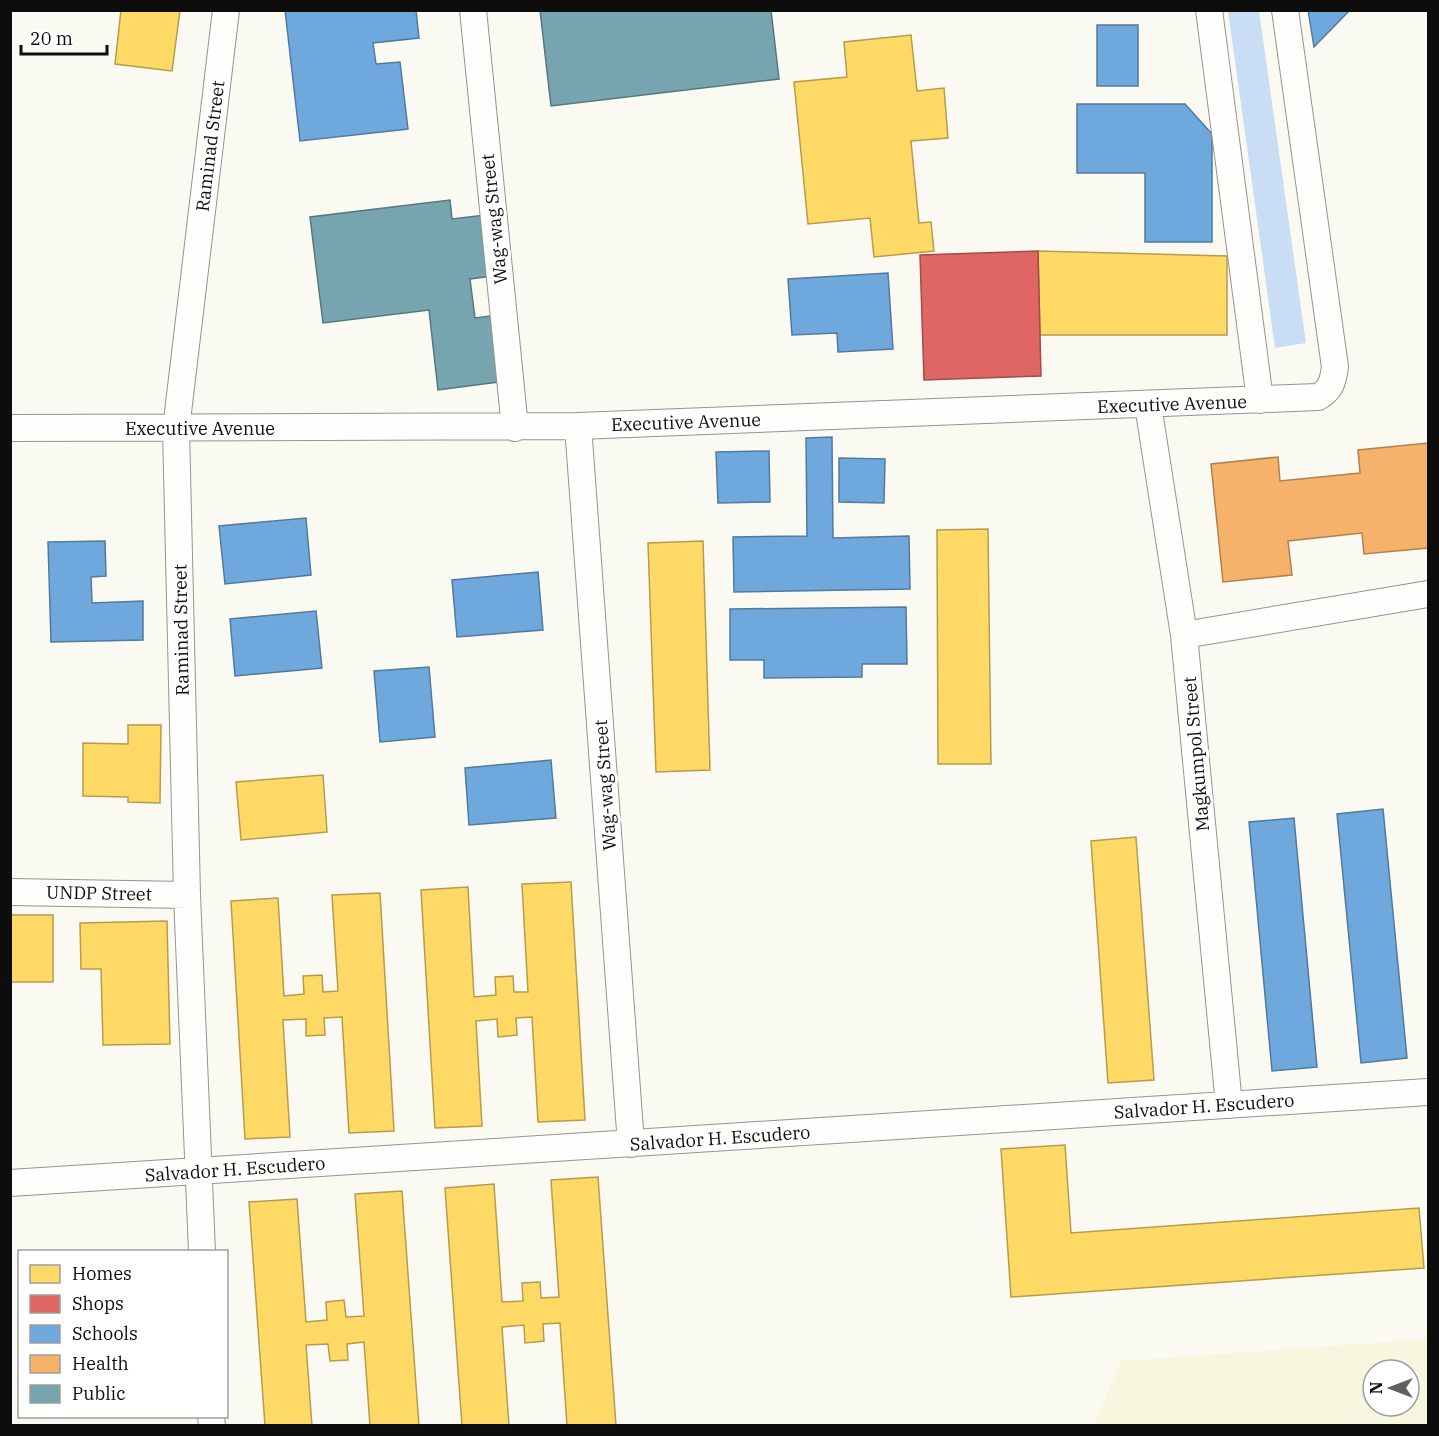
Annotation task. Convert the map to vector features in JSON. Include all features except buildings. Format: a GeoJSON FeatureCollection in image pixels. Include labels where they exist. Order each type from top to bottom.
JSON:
{"type":"FeatureCollection","features":[{"type":"Feature","properties":{"kind":"street","name":"Raminad Street"},"geometry":{"type":"LineString","coordinates":[[202,1250],[187,895],[176,429],[226,10]]}},
{"type":"Feature","properties":{"kind":"street","name":"Wag-wag Street"},"geometry":{"type":"LineString","coordinates":[[473,10],[515,428]]}},
{"type":"Feature","properties":{"kind":"street"},"geometry":{"type":"LineString","coordinates":[[1209,10],[1260,400]]}},
{"type":"Feature","properties":{"kind":"street","name":"Executive Avenue"},"geometry":{"type":"LineString","coordinates":[[10,428],[515,428],[1318,397],[1332,385],[1334,361],[1285,10]]}},
{"type":"Feature","properties":{"kind":"street","name":"Magkumpol Street"},"geometry":{"type":"LineString","coordinates":[[1148,405],[1184,635],[1229,1104]]}},
{"type":"Feature","properties":{"kind":"street","name":"Wag-wag Street"},"geometry":{"type":"LineString","coordinates":[[578,426],[631,1144]]}},
{"type":"Feature","properties":{"kind":"street"},"geometry":{"type":"LineString","coordinates":[[1184,635],[1428,594]]}},
{"type":"Feature","properties":{"kind":"street","name":"UNDP Street"},"geometry":{"type":"LineString","coordinates":[[10,892],[187,895]]}},
{"type":"Feature","properties":{"kind":"street","name":"Salvador H. Escudero"},"geometry":{"type":"LineString","coordinates":[[10,1183],[1428,1092]]}},
{"type":"Feature","properties":{"kind":"green space"},"geometry":{"type":"Polygon","coordinates":[[[1428,1339],[1428,1425],[1094,1425],[1121,1361],[1428,1339]]]}},
{"type":"Feature","properties":{"kind":"water"},"geometry":{"type":"Polygon","coordinates":[[[1228,11],[1259,11],[1306,343],[1275,348],[1228,11]]]}}]}
